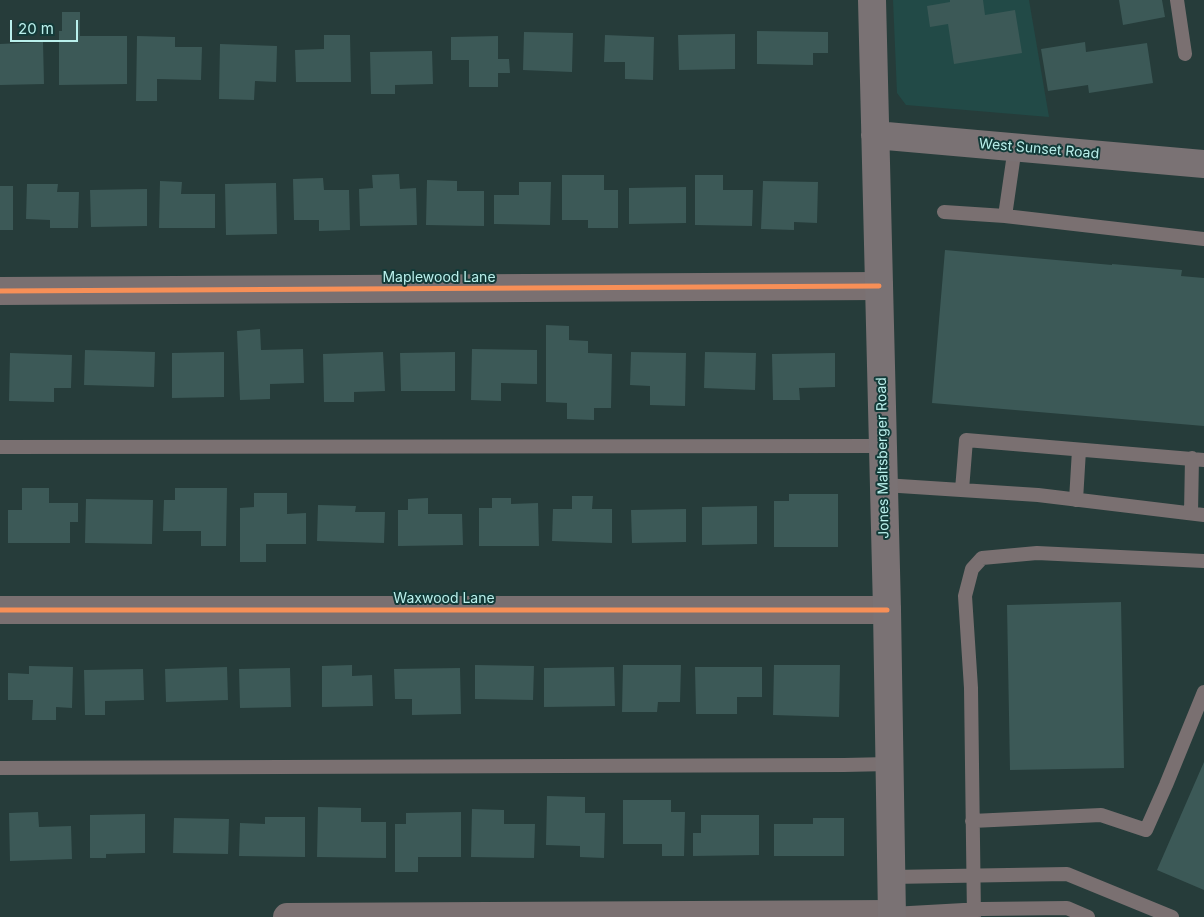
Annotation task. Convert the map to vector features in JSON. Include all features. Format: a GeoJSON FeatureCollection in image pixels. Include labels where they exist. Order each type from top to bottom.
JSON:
{"type":"FeatureCollection","features":[{"type":"Feature","properties":{"kind":"main road","name":"Jones Maltsberger Road"},"geometry":{"type":"LineString","coordinates":[[872,0],[887,610],[892,916]]}},
{"type":"Feature","properties":{"kind":"main road","name":"West Sunset Road"},"geometry":{"type":"LineString","coordinates":[[875,135],[1204,164]]}},
{"type":"Feature","properties":{"kind":"street","name":"Maplewood Lane"},"geometry":{"type":"LineString","coordinates":[[0,291],[879,286]]}},
{"type":"Feature","properties":{"kind":"street","name":"Waxwood Lane"},"geometry":{"type":"LineString","coordinates":[[0,610],[887,610]]}},
{"type":"Feature","properties":{"kind":"street"},"geometry":{"type":"LineString","coordinates":[[286,917],[892,916]]}},
{"type":"Feature","properties":{"kind":"lane"},"geometry":{"type":"LineString","coordinates":[[1177,0],[1185,54]]}},
{"type":"Feature","properties":{"kind":"lane"},"geometry":{"type":"LineString","coordinates":[[1004,216],[1015,147]]}},
{"type":"Feature","properties":{"kind":"lane"},"geometry":{"type":"LineString","coordinates":[[944,212],[1004,216],[1204,239]]}},
{"type":"Feature","properties":{"kind":"lane"},"geometry":{"type":"LineString","coordinates":[[884,485],[1038,495],[1198,514],[1198,459],[966,440],[962,490]]}},
{"type":"Feature","properties":{"kind":"lane"},"geometry":{"type":"LineString","coordinates":[[0,447],[883,446]]}},
{"type":"Feature","properties":{"kind":"lane"},"geometry":{"type":"LineString","coordinates":[[1076,500],[1080,450]]}},
{"type":"Feature","properties":{"kind":"lane"},"geometry":{"type":"LineString","coordinates":[[974,913],[971,688],[965,596],[972,569],[982,558],[1037,553],[1204,561]]}},
{"type":"Feature","properties":{"kind":"lane"},"geometry":{"type":"LineString","coordinates":[[972,821],[1100,815],[1146,830],[1204,692]]}},
{"type":"Feature","properties":{"kind":"lane"},"geometry":{"type":"LineString","coordinates":[[0,768],[844,766],[889,764]]}},
{"type":"Feature","properties":{"kind":"lane"},"geometry":{"type":"LineString","coordinates":[[891,878],[1067,874],[1172,917]]}},
{"type":"Feature","properties":{"kind":"lane"},"geometry":{"type":"LineString","coordinates":[[892,916],[1067,908],[1088,917]]}},
{"type":"Feature","properties":{"kind":"shaded area"},"geometry":{"type":"Polygon","coordinates":[[[893,0],[1029,0],[1049,117],[906,105],[897,93],[893,0]]]}},
{"type":"Feature","properties":{"kind":"building"},"geometry":{"type":"Polygon","coordinates":[[[950,0],[983,0],[985,15],[1015,10],[1022,53],[954,64],[948,24],[930,27],[927,6],[950,2],[950,0]]]}},
{"type":"Feature","properties":{"kind":"building"},"geometry":{"type":"Polygon","coordinates":[[[1119,0],[1162,0],[1165,17],[1123,25],[1119,0]]]}},
{"type":"Feature","properties":{"kind":"building"},"geometry":{"type":"Polygon","coordinates":[[[62,12],[80,12],[80,36],[127,36],[127,84],[59,85],[59,31],[62,31],[62,12]]]}},
{"type":"Feature","properties":{"kind":"building"},"geometry":{"type":"Polygon","coordinates":[[[757,31],[828,32],[828,53],[813,53],[813,65],[757,64],[757,31]]]}},
{"type":"Feature","properties":{"kind":"building"},"geometry":{"type":"Polygon","coordinates":[[[524,32],[573,33],[572,72],[523,70],[524,32]]]}},
{"type":"Feature","properties":{"kind":"building"},"geometry":{"type":"Polygon","coordinates":[[[735,34],[735,69],[679,70],[678,35],[735,34]]]}},
{"type":"Feature","properties":{"kind":"building"},"geometry":{"type":"Polygon","coordinates":[[[324,35],[350,35],[351,82],[296,82],[295,50],[324,49],[324,35]]]}},
{"type":"Feature","properties":{"kind":"building"},"geometry":{"type":"Polygon","coordinates":[[[605,35],[654,37],[653,80],[625,79],[625,62],[604,62],[605,35]]]}},
{"type":"Feature","properties":{"kind":"building"},"geometry":{"type":"Polygon","coordinates":[[[137,36],[175,37],[175,47],[202,47],[201,80],[157,79],[157,101],[136,101],[137,36]]]}},
{"type":"Feature","properties":{"kind":"building"},"geometry":{"type":"Polygon","coordinates":[[[498,36],[498,59],[509,59],[510,73],[498,73],[498,87],[469,87],[469,60],[451,60],[451,37],[498,36]]]}},
{"type":"Feature","properties":{"kind":"building"},"geometry":{"type":"Polygon","coordinates":[[[43,42],[44,84],[0,85],[0,44],[43,42]]]}},
{"type":"Feature","properties":{"kind":"building"},"geometry":{"type":"Polygon","coordinates":[[[1085,42],[1086,52],[1147,43],[1153,83],[1089,93],[1088,85],[1048,91],[1041,49],[1085,42]]]}},
{"type":"Feature","properties":{"kind":"building"},"geometry":{"type":"Polygon","coordinates":[[[220,44],[277,46],[276,82],[255,81],[254,100],[219,99],[220,44]]]}},
{"type":"Feature","properties":{"kind":"building"},"geometry":{"type":"Polygon","coordinates":[[[432,51],[433,84],[395,85],[395,94],[371,94],[370,52],[432,51]]]}},
{"type":"Feature","properties":{"kind":"building"},"geometry":{"type":"Polygon","coordinates":[[[399,174],[400,189],[416,188],[417,225],[360,226],[359,189],[373,188],[372,175],[399,174]]]}},
{"type":"Feature","properties":{"kind":"building"},"geometry":{"type":"Polygon","coordinates":[[[562,175],[604,175],[604,190],[618,190],[618,228],[588,228],[588,220],[562,220],[562,175]]]}},
{"type":"Feature","properties":{"kind":"building"},"geometry":{"type":"Polygon","coordinates":[[[695,175],[723,175],[723,190],[753,190],[752,226],[695,225],[695,175]]]}},
{"type":"Feature","properties":{"kind":"building"},"geometry":{"type":"Polygon","coordinates":[[[323,178],[324,190],[349,190],[350,230],[319,231],[319,220],[294,220],[293,179],[323,178]]]}},
{"type":"Feature","properties":{"kind":"building"},"geometry":{"type":"Polygon","coordinates":[[[427,180],[457,181],[457,191],[484,191],[484,226],[426,225],[427,180]]]}},
{"type":"Feature","properties":{"kind":"building"},"geometry":{"type":"Polygon","coordinates":[[[160,181],[182,182],[181,194],[215,194],[215,228],[159,228],[160,181]]]}},
{"type":"Feature","properties":{"kind":"building"},"geometry":{"type":"Polygon","coordinates":[[[763,181],[818,182],[817,223],[794,222],[794,230],[761,229],[763,181]]]}},
{"type":"Feature","properties":{"kind":"building"},"geometry":{"type":"Polygon","coordinates":[[[519,182],[551,182],[550,225],[494,224],[494,195],[519,195],[519,182]]]}},
{"type":"Feature","properties":{"kind":"building"},"geometry":{"type":"Polygon","coordinates":[[[276,183],[277,234],[226,235],[225,184],[276,183]]]}},
{"type":"Feature","properties":{"kind":"building"},"geometry":{"type":"Polygon","coordinates":[[[27,184],[58,184],[57,192],[79,192],[78,228],[50,228],[50,220],[26,219],[27,184]]]}},
{"type":"Feature","properties":{"kind":"building"},"geometry":{"type":"Polygon","coordinates":[[[0,186],[13,186],[13,230],[0,230],[0,186]]]}},
{"type":"Feature","properties":{"kind":"building"},"geometry":{"type":"Polygon","coordinates":[[[686,187],[686,223],[629,224],[629,188],[686,187]]]}},
{"type":"Feature","properties":{"kind":"building"},"geometry":{"type":"Polygon","coordinates":[[[147,189],[147,226],[91,227],[90,190],[147,189]]]}},
{"type":"Feature","properties":{"kind":"building"},"geometry":{"type":"Polygon","coordinates":[[[945,250],[1182,270],[1181,276],[1204,278],[1204,426],[932,403],[945,250]]]}},
{"type":"Feature","properties":{"kind":"building"},"geometry":{"type":"Polygon","coordinates":[[[546,325],[569,326],[569,340],[588,341],[588,353],[612,354],[611,408],[594,408],[594,420],[567,419],[567,403],[546,402],[546,325]]]}},
{"type":"Feature","properties":{"kind":"building"},"geometry":{"type":"Polygon","coordinates":[[[260,329],[261,350],[303,349],[304,383],[270,384],[270,399],[240,400],[237,331],[260,329]]]}},
{"type":"Feature","properties":{"kind":"building"},"geometry":{"type":"Polygon","coordinates":[[[472,349],[537,350],[537,384],[501,383],[501,401],[471,400],[472,349]]]}},
{"type":"Feature","properties":{"kind":"building"},"geometry":{"type":"Polygon","coordinates":[[[85,350],[155,352],[154,387],[84,385],[85,350]]]}},
{"type":"Feature","properties":{"kind":"building"},"geometry":{"type":"Polygon","coordinates":[[[224,352],[224,397],[172,398],[172,353],[224,352]]]}},
{"type":"Feature","properties":{"kind":"building"},"geometry":{"type":"Polygon","coordinates":[[[383,352],[385,391],[354,392],[354,402],[324,402],[323,354],[383,352]]]}},
{"type":"Feature","properties":{"kind":"building"},"geometry":{"type":"Polygon","coordinates":[[[455,352],[455,391],[401,391],[400,353],[455,352]]]}},
{"type":"Feature","properties":{"kind":"building"},"geometry":{"type":"Polygon","coordinates":[[[631,352],[686,353],[685,406],[650,405],[650,386],[630,385],[631,352]]]}},
{"type":"Feature","properties":{"kind":"building"},"geometry":{"type":"Polygon","coordinates":[[[705,352],[756,353],[755,390],[704,388],[705,352]]]}},
{"type":"Feature","properties":{"kind":"building"},"geometry":{"type":"Polygon","coordinates":[[[10,353],[72,355],[71,388],[54,388],[54,402],[9,401],[10,353]]]}},
{"type":"Feature","properties":{"kind":"building"},"geometry":{"type":"Polygon","coordinates":[[[835,353],[835,387],[799,388],[800,400],[773,400],[772,354],[835,353]]]}},
{"type":"Feature","properties":{"kind":"building"},"geometry":{"type":"Polygon","coordinates":[[[22,488],[49,488],[49,503],[78,503],[78,522],[70,522],[70,543],[8,543],[8,510],[22,510],[22,488]]]}},
{"type":"Feature","properties":{"kind":"building"},"geometry":{"type":"Polygon","coordinates":[[[175,488],[227,488],[226,546],[201,546],[201,531],[163,531],[164,500],[175,500],[175,488]]]}},
{"type":"Feature","properties":{"kind":"building"},"geometry":{"type":"Polygon","coordinates":[[[254,493],[287,493],[287,514],[306,513],[306,544],[266,544],[266,562],[240,562],[240,508],[254,507],[254,493]]]}},
{"type":"Feature","properties":{"kind":"building"},"geometry":{"type":"Polygon","coordinates":[[[789,494],[838,494],[838,547],[774,547],[774,501],[789,501],[789,494]]]}},
{"type":"Feature","properties":{"kind":"building"},"geometry":{"type":"Polygon","coordinates":[[[572,496],[593,496],[592,509],[612,509],[612,543],[552,541],[553,509],[572,509],[572,496]]]}},
{"type":"Feature","properties":{"kind":"building"},"geometry":{"type":"Polygon","coordinates":[[[428,498],[428,514],[462,514],[463,545],[398,546],[398,510],[408,510],[408,499],[428,498]]]}},
{"type":"Feature","properties":{"kind":"building"},"geometry":{"type":"Polygon","coordinates":[[[492,498],[511,498],[511,504],[538,503],[539,546],[479,546],[479,508],[492,508],[492,498]]]}},
{"type":"Feature","properties":{"kind":"building"},"geometry":{"type":"Polygon","coordinates":[[[86,499],[153,500],[152,544],[85,543],[86,499]]]}},
{"type":"Feature","properties":{"kind":"building"},"geometry":{"type":"Polygon","coordinates":[[[318,505],[356,506],[355,512],[385,512],[384,543],[317,541],[318,505]]]}},
{"type":"Feature","properties":{"kind":"building"},"geometry":{"type":"Polygon","coordinates":[[[757,506],[757,544],[702,545],[702,507],[757,506]]]}},
{"type":"Feature","properties":{"kind":"building"},"geometry":{"type":"Polygon","coordinates":[[[686,509],[686,542],[632,543],[631,510],[686,509]]]}},
{"type":"Feature","properties":{"kind":"building"},"geometry":{"type":"Polygon","coordinates":[[[1121,602],[1124,768],[1010,770],[1007,605],[1121,602]]]}},
{"type":"Feature","properties":{"kind":"building"},"geometry":{"type":"Polygon","coordinates":[[[352,665],[352,676],[372,675],[373,706],[322,707],[322,666],[352,665]]]}},
{"type":"Feature","properties":{"kind":"building"},"geometry":{"type":"Polygon","coordinates":[[[475,665],[534,666],[533,700],[475,699],[475,665]]]}},
{"type":"Feature","properties":{"kind":"building"},"geometry":{"type":"Polygon","coordinates":[[[623,665],[681,665],[680,702],[658,702],[657,712],[622,712],[623,665]]]}},
{"type":"Feature","properties":{"kind":"building"},"geometry":{"type":"Polygon","coordinates":[[[774,665],[840,665],[839,717],[773,715],[774,665]]]}},
{"type":"Feature","properties":{"kind":"building"},"geometry":{"type":"Polygon","coordinates":[[[29,666],[73,667],[72,708],[56,707],[56,720],[32,720],[33,700],[8,700],[8,673],[29,674],[29,666]]]}},
{"type":"Feature","properties":{"kind":"building"},"geometry":{"type":"Polygon","coordinates":[[[227,667],[228,700],[166,702],[165,669],[227,667]]]}},
{"type":"Feature","properties":{"kind":"building"},"geometry":{"type":"Polygon","coordinates":[[[614,667],[615,706],[544,707],[544,668],[614,667]]]}},
{"type":"Feature","properties":{"kind":"building"},"geometry":{"type":"Polygon","coordinates":[[[695,667],[762,667],[762,697],[737,697],[737,714],[696,714],[695,667]]]}},
{"type":"Feature","properties":{"kind":"building"},"geometry":{"type":"Polygon","coordinates":[[[290,668],[291,707],[240,708],[239,669],[290,668]]]}},
{"type":"Feature","properties":{"kind":"building"},"geometry":{"type":"Polygon","coordinates":[[[460,668],[461,714],[412,715],[412,699],[395,699],[394,669],[460,668]]]}},
{"type":"Feature","properties":{"kind":"building"},"geometry":{"type":"Polygon","coordinates":[[[143,669],[144,700],[105,701],[105,715],[85,715],[84,670],[143,669]]]}},
{"type":"Feature","properties":{"kind":"building"},"geometry":{"type":"Polygon","coordinates":[[[1204,762],[1204,890],[1157,870],[1204,762]]]}},
{"type":"Feature","properties":{"kind":"building"},"geometry":{"type":"Polygon","coordinates":[[[547,796],[585,797],[585,813],[605,813],[604,858],[580,857],[580,846],[546,845],[547,796]]]}},
{"type":"Feature","properties":{"kind":"building"},"geometry":{"type":"Polygon","coordinates":[[[623,800],[671,800],[671,812],[685,812],[684,856],[662,856],[662,844],[623,844],[623,800]]]}},
{"type":"Feature","properties":{"kind":"building"},"geometry":{"type":"Polygon","coordinates":[[[318,807],[361,808],[361,822],[386,822],[386,858],[317,857],[318,807]]]}},
{"type":"Feature","properties":{"kind":"building"},"geometry":{"type":"Polygon","coordinates":[[[472,809],[504,810],[504,824],[535,824],[534,858],[471,857],[472,809]]]}},
{"type":"Feature","properties":{"kind":"building"},"geometry":{"type":"Polygon","coordinates":[[[38,812],[39,827],[71,826],[72,859],[10,861],[9,813],[38,812]]]}},
{"type":"Feature","properties":{"kind":"building"},"geometry":{"type":"Polygon","coordinates":[[[461,812],[461,857],[418,857],[418,872],[395,872],[395,824],[406,824],[406,813],[461,812]]]}},
{"type":"Feature","properties":{"kind":"building"},"geometry":{"type":"Polygon","coordinates":[[[145,814],[145,853],[106,854],[106,858],[90,858],[90,815],[145,814]]]}},
{"type":"Feature","properties":{"kind":"building"},"geometry":{"type":"Polygon","coordinates":[[[701,815],[759,815],[759,855],[693,856],[693,833],[701,833],[701,815]]]}},
{"type":"Feature","properties":{"kind":"building"},"geometry":{"type":"Polygon","coordinates":[[[265,817],[305,817],[305,857],[239,856],[240,823],[265,824],[265,817]]]}},
{"type":"Feature","properties":{"kind":"building"},"geometry":{"type":"Polygon","coordinates":[[[174,818],[229,819],[228,854],[173,853],[174,818]]]}},
{"type":"Feature","properties":{"kind":"building"},"geometry":{"type":"Polygon","coordinates":[[[813,818],[844,818],[844,856],[774,856],[774,824],[813,824],[813,818]]]}},
{"type":"Feature","properties":{"kind":"cycle path"},"geometry":{"type":"LineString","coordinates":[[0,291],[879,286]]}},
{"type":"Feature","properties":{"kind":"cycle path"},"geometry":{"type":"LineString","coordinates":[[0,610],[887,610]]}}]}
